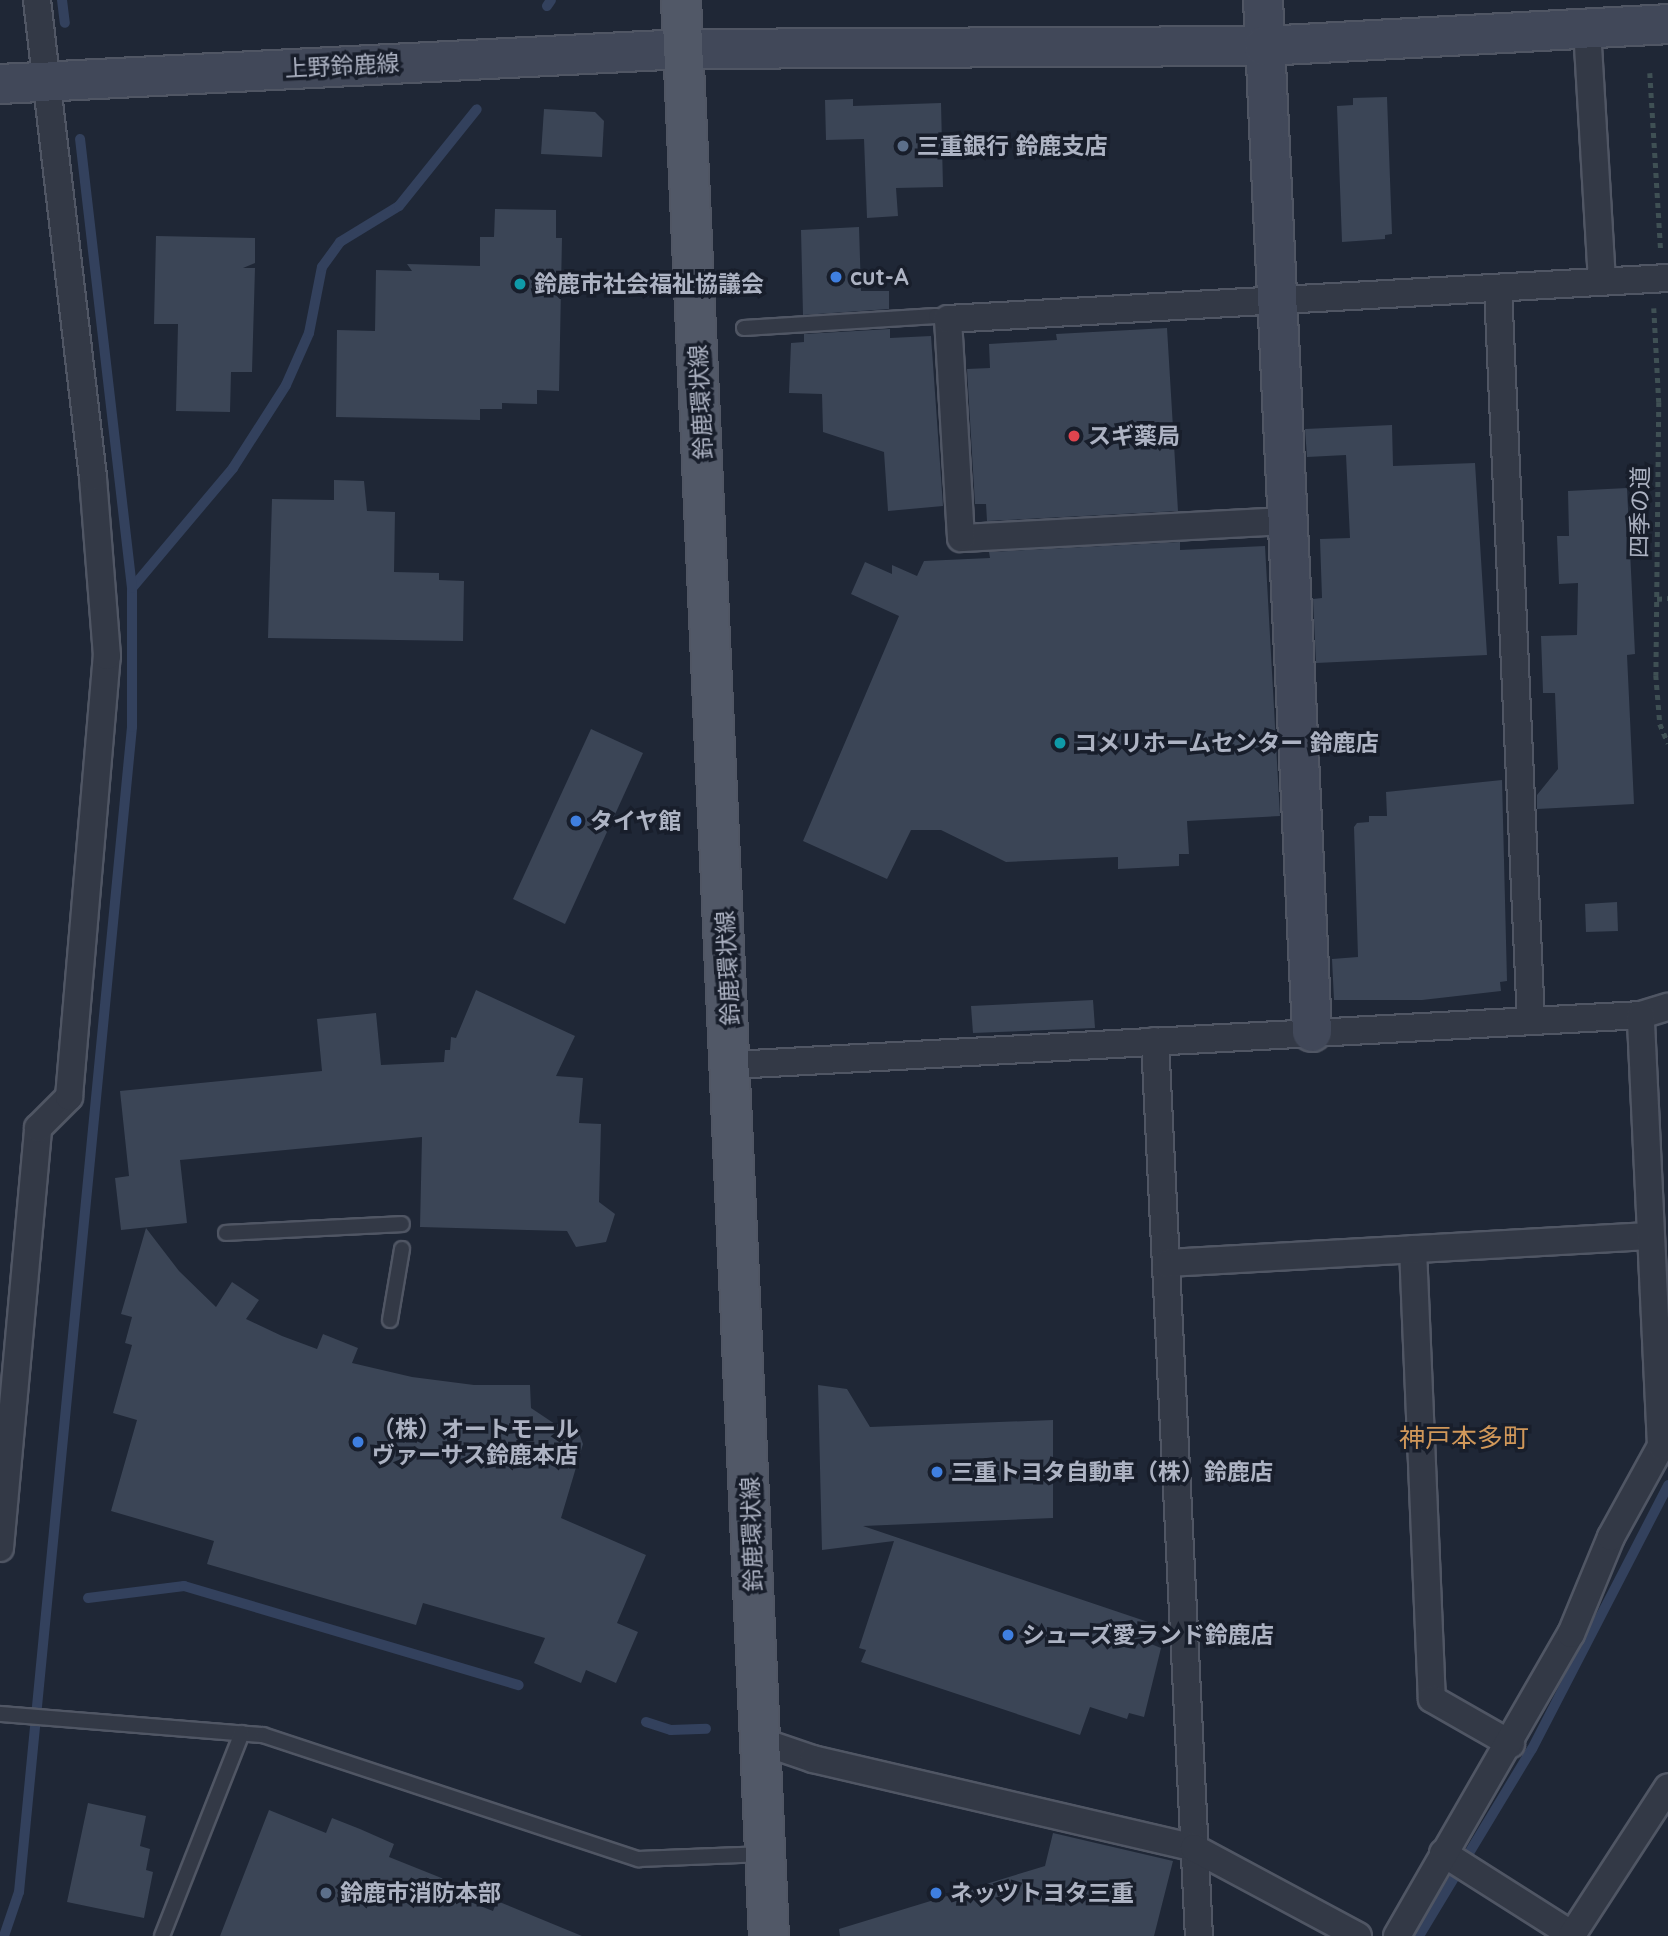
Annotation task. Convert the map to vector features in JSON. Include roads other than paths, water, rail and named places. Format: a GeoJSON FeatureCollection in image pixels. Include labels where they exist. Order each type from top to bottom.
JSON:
{"type":"FeatureCollection","features":[{"type":"Feature","properties":{"kind":"main road","name":"鈴鹿環状線"},"geometry":{"type":"LineString","coordinates":[[681,0],[733,1065],[769,1936]]}},
{"type":"Feature","properties":{"kind":"street"},"geometry":{"type":"LineString","coordinates":[[0,1548],[38,1128],[69,1097],[107,669],[93,477],[37,0]]}},
{"type":"Feature","properties":{"kind":"street"},"geometry":{"type":"LineString","coordinates":[[1263,0],[1312,1032]]}},
{"type":"Feature","properties":{"kind":"street","name":"上野鈴鹿線"},"geometry":{"type":"LineString","coordinates":[[0,84],[684,49],[1264,46],[1668,24]]}},
{"type":"Feature","properties":{"kind":"street"},"geometry":{"type":"LineString","coordinates":[[1587,29],[1602,281]]}},
{"type":"Feature","properties":{"kind":"street"},"geometry":{"type":"LineString","coordinates":[[1287,521],[961,538],[948,319],[1661,279]]}},
{"type":"Feature","properties":{"kind":"street"},"geometry":{"type":"LineString","coordinates":[[1498,289],[1531,1020]]}},
{"type":"Feature","properties":{"kind":"street"},"geometry":{"type":"LineString","coordinates":[[733,1065],[1641,1015],[1668,1007]]}},
{"type":"Feature","properties":{"kind":"street"},"geometry":{"type":"LineString","coordinates":[[1397,1936],[1456,1862],[1511,1744],[1571,1634],[1611,1537],[1661,1446],[1649,1236],[1641,1015]]}},
{"type":"Feature","properties":{"kind":"street"},"geometry":{"type":"LineString","coordinates":[[1156,1041],[1199,1936]]}},
{"type":"Feature","properties":{"kind":"street"},"geometry":{"type":"LineString","coordinates":[[1167,1263],[1649,1236]]}},
{"type":"Feature","properties":{"kind":"street"},"geometry":{"type":"LineString","coordinates":[[1413,1250],[1432,1699],[1511,1744]]}},
{"type":"Feature","properties":{"kind":"street"},"geometry":{"type":"LineString","coordinates":[[760,1741],[813,1759],[1194,1848],[1358,1936]]}},
{"type":"Feature","properties":{"kind":"street"},"geometry":{"type":"LineString","coordinates":[[1456,1862],[1573,1936],[1668,1787]]}},
{"type":"Feature","properties":{"kind":"lane"},"geometry":{"type":"LineString","coordinates":[[744,328],[936,316],[948,319]]}},
{"type":"Feature","properties":{"kind":"lane"},"geometry":{"type":"LineString","coordinates":[[226,1233],[402,1224]]}},
{"type":"Feature","properties":{"kind":"lane"},"geometry":{"type":"LineString","coordinates":[[390,1320],[402,1249]]}},
{"type":"Feature","properties":{"kind":"lane"},"geometry":{"type":"LineString","coordinates":[[7,1714],[263,1735],[639,1859],[765,1854]]}},
{"type":"Feature","properties":{"kind":"lane"},"geometry":{"type":"LineString","coordinates":[[162,1936],[242,1733]]}},
{"type":"Feature","properties":{"kind":"waterway"},"geometry":{"type":"LineString","coordinates":[[62,0],[65,23]]}},
{"type":"Feature","properties":{"kind":"waterway"},"geometry":{"type":"LineString","coordinates":[[547,6],[551,0]]}},
{"type":"Feature","properties":{"kind":"waterway"},"geometry":{"type":"LineString","coordinates":[[132,588],[233,468],[286,385],[309,333],[322,267],[340,242],[399,206],[477,109]]}},
{"type":"Feature","properties":{"kind":"waterway"},"geometry":{"type":"LineString","coordinates":[[4,1936],[19,1892],[132,727],[132,588],[80,139]]}},
{"type":"Feature","properties":{"kind":"waterway"},"geometry":{"type":"LineString","coordinates":[[1419,1936],[1532,1749],[1668,1485]]}},
{"type":"Feature","properties":{"kind":"waterway"},"geometry":{"type":"LineString","coordinates":[[88,1598],[184,1586],[519,1685]]}},
{"type":"Feature","properties":{"kind":"waterway"},"geometry":{"type":"LineString","coordinates":[[646,1722],[671,1730],[706,1729]]}},
{"type":"Feature","properties":{"kind":"place","name":"三重銀行 鈴鹿支店"},"geometry":{"type":"Point","coordinates":[903,146]}},
{"type":"Feature","properties":{"kind":"place","name":"cut-A"},"geometry":{"type":"Point","coordinates":[836,277]}},
{"type":"Feature","properties":{"kind":"place","name":"鈴鹿市社会福祉協議会"},"geometry":{"type":"Point","coordinates":[520,284]}},
{"type":"Feature","properties":{"kind":"place","name":"スギ薬局"},"geometry":{"type":"Point","coordinates":[1074,436]}},
{"type":"Feature","properties":{"kind":"place","name":"コメリホームセンター 鈴鹿店"},"geometry":{"type":"Point","coordinates":[1060,743]}},
{"type":"Feature","properties":{"kind":"place","name":"タイヤ館"},"geometry":{"type":"Point","coordinates":[576,821]}},
{"type":"Feature","properties":{"kind":"place","name":"（株）オートモール ヴァーサス鈴鹿本店"},"geometry":{"type":"Point","coordinates":[358,1442]}},
{"type":"Feature","properties":{"kind":"place","name":"三重トヨタ自動車（株）鈴鹿店"},"geometry":{"type":"Point","coordinates":[937,1472]}},
{"type":"Feature","properties":{"kind":"place","name":"シューズ愛ランド鈴鹿店"},"geometry":{"type":"Point","coordinates":[1008,1635]}},
{"type":"Feature","properties":{"kind":"place","name":"鈴鹿市消防本部"},"geometry":{"type":"Point","coordinates":[326,1893]}},
{"type":"Feature","properties":{"kind":"place","name":"ネッツトヨタ三重"},"geometry":{"type":"Point","coordinates":[936,1893]}},
{"type":"Feature","properties":{"kind":"district","name":"神戸本多町"},"geometry":{"type":"Point","coordinates":[1464,1438]}}]}
